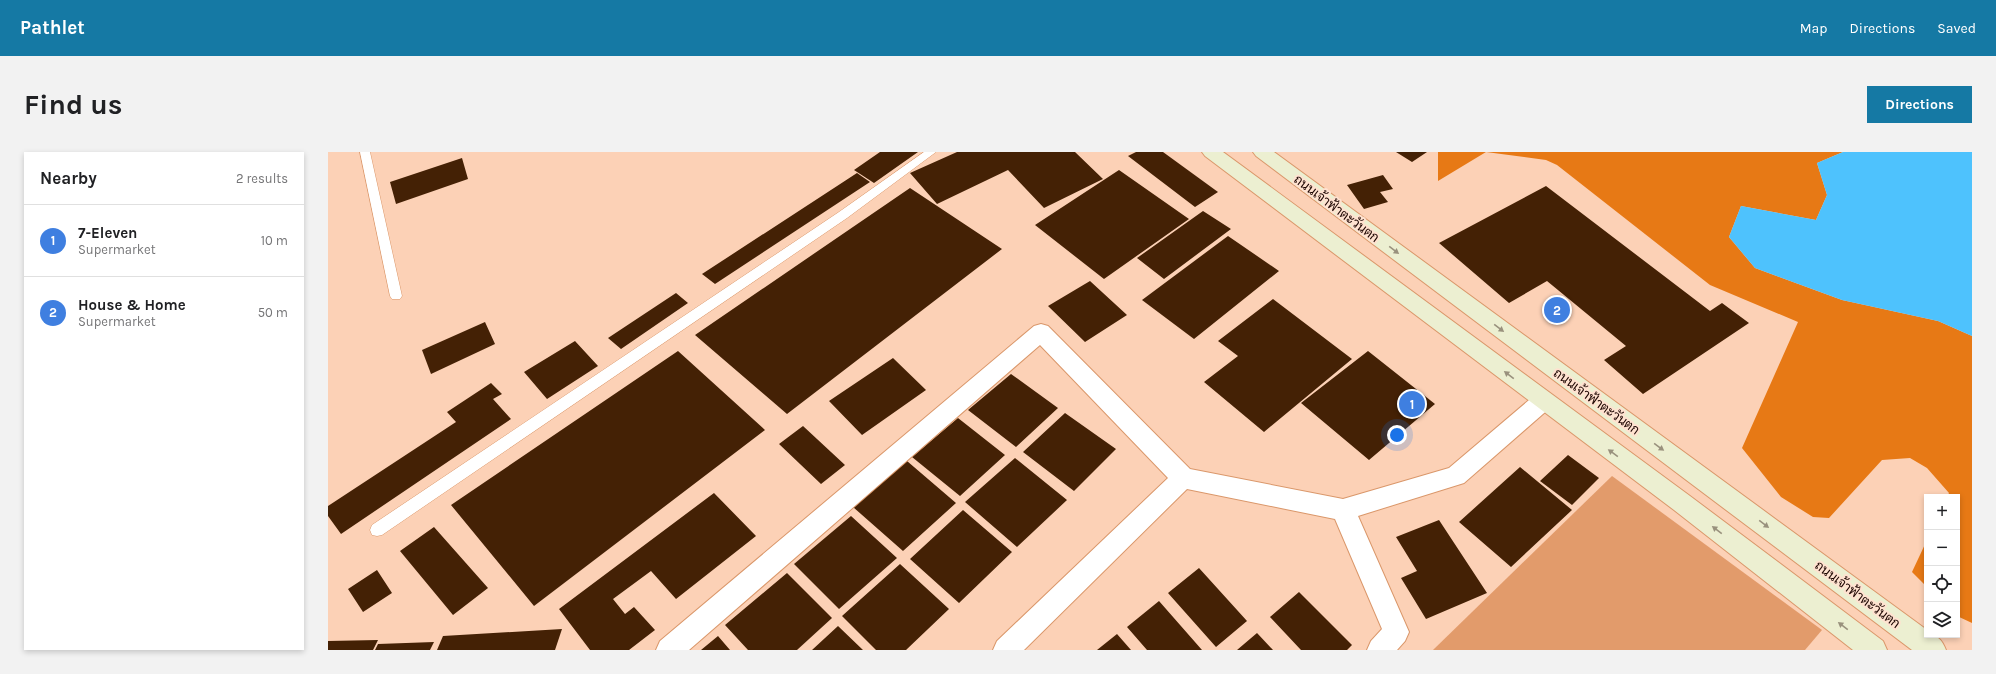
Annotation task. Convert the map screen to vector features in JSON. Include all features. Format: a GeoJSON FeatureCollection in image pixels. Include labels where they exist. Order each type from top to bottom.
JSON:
{"type":"FeatureCollection","features":[{"type":"Feature","properties":{"kind":"main road"},"geometry":{"type":"LineString","coordinates":[[1211,152],[1543,401],[1682,503],[1874,650]]}},
{"type":"Feature","properties":{"kind":"main road","name":"ถนนเจ้าฟ้าตะวันตก"},"geometry":{"type":"LineString","coordinates":[[1262,152],[1934,650]]}},
{"type":"Feature","properties":{"kind":"street"},"geometry":{"type":"LineString","coordinates":[[669,650],[1041,332],[1183,478],[1343,510],[1456,476],[1543,401]]}},
{"type":"Feature","properties":{"kind":"street"},"geometry":{"type":"LineString","coordinates":[[1006,650],[1183,478]]}},
{"type":"Feature","properties":{"kind":"street"},"geometry":{"type":"LineString","coordinates":[[1343,510],[1396,632],[1380,650]]}},
{"type":"Feature","properties":{"kind":"lane"},"geometry":{"type":"LineString","coordinates":[[365,152],[396,296]]}},
{"type":"Feature","properties":{"kind":"lane"},"geometry":{"type":"LineString","coordinates":[[377,530],[843,215],[930,152]]}},
{"type":"Feature","properties":{"kind":"shaded area"},"geometry":{"type":"Polygon","coordinates":[[[1438,152],[1486,152],[1438,181],[1438,152]]]}},
{"type":"Feature","properties":{"kind":"shaded area"},"geometry":{"type":"Polygon","coordinates":[[[1486,152],[1843,152],[1817,163],[1827,195],[1816,220],[1741,206],[1729,237],[1755,268],[1842,300],[1938,321],[1972,336],[1972,623],[1960,617],[1960,494],[1948,494],[1927,468],[1910,458],[1882,460],[1829,518],[1813,517],[1781,497],[1742,448],[1798,322],[1710,285],[1557,165],[1546,160],[1486,152]]]}},
{"type":"Feature","properties":{"kind":"shaded area"},"geometry":{"type":"Polygon","coordinates":[[[1612,476],[1822,630],[1805,650],[1433,650],[1612,476]]]}},
{"type":"Feature","properties":{"kind":"shaded area"},"geometry":{"type":"Polygon","coordinates":[[[1924,546],[1924,584],[1912,572],[1924,546]]]}},
{"type":"Feature","properties":{"kind":"water"},"geometry":{"type":"Polygon","coordinates":[[[1843,152],[1972,152],[1972,336],[1938,321],[1842,300],[1755,268],[1729,237],[1741,206],[1816,220],[1827,195],[1817,163],[1843,152]]]}},
{"type":"Feature","properties":{"kind":"building"},"geometry":{"type":"Polygon","coordinates":[[[880,152],[918,152],[874,183],[854,170],[880,152]]]}},
{"type":"Feature","properties":{"kind":"building"},"geometry":{"type":"Polygon","coordinates":[[[957,152],[1075,152],[1103,179],[1044,208],[1008,170],[937,204],[910,173],[957,152]]]}},
{"type":"Feature","properties":{"kind":"building"},"geometry":{"type":"Polygon","coordinates":[[[1136,152],[1163,152],[1218,192],[1195,207],[1128,156],[1136,152]]]}},
{"type":"Feature","properties":{"kind":"building"},"geometry":{"type":"Polygon","coordinates":[[[1396,152],[1427,152],[1412,162],[1396,152]]]}},
{"type":"Feature","properties":{"kind":"building"},"geometry":{"type":"Polygon","coordinates":[[[462,158],[468,179],[396,204],[390,182],[462,158]]]}},
{"type":"Feature","properties":{"kind":"building"},"geometry":{"type":"Polygon","coordinates":[[[1119,170],[1189,219],[1104,279],[1035,225],[1119,170]]]}},
{"type":"Feature","properties":{"kind":"building"},"geometry":{"type":"Polygon","coordinates":[[[857,173],[870,182],[715,284],[702,274],[857,173]]]}},
{"type":"Feature","properties":{"kind":"building"},"geometry":{"type":"Polygon","coordinates":[[[1383,175],[1393,189],[1380,192],[1388,202],[1364,209],[1347,185],[1383,175]]]}},
{"type":"Feature","properties":{"kind":"building"},"geometry":{"type":"Polygon","coordinates":[[[1546,186],[1710,311],[1722,303],[1749,323],[1643,394],[1604,360],[1626,346],[1547,281],[1509,303],[1439,243],[1546,186]]]}},
{"type":"Feature","properties":{"kind":"building"},"geometry":{"type":"Polygon","coordinates":[[[910,188],[1002,249],[787,414],[695,335],[910,188]]]}},
{"type":"Feature","properties":{"kind":"building"},"geometry":{"type":"Polygon","coordinates":[[[1203,211],[1231,229],[1164,279],[1137,258],[1203,211]]]}},
{"type":"Feature","properties":{"kind":"building"},"geometry":{"type":"Polygon","coordinates":[[[1228,236],[1279,271],[1194,339],[1142,300],[1228,236]]]}},
{"type":"Feature","properties":{"kind":"building"},"geometry":{"type":"Polygon","coordinates":[[[1090,281],[1127,315],[1085,342],[1048,306],[1090,281]]]}},
{"type":"Feature","properties":{"kind":"building"},"geometry":{"type":"Polygon","coordinates":[[[676,293],[688,303],[621,349],[608,338],[676,293]]]}},
{"type":"Feature","properties":{"kind":"building"},"geometry":{"type":"Polygon","coordinates":[[[1273,299],[1352,359],[1264,432],[1204,382],[1238,356],[1218,341],[1273,299]]]}},
{"type":"Feature","properties":{"kind":"building"},"geometry":{"type":"Polygon","coordinates":[[[485,322],[495,344],[431,374],[422,350],[485,322]]]}},
{"type":"Feature","properties":{"kind":"building"},"geometry":{"type":"Polygon","coordinates":[[[575,341],[598,366],[547,399],[524,372],[575,341]]]}},
{"type":"Feature","properties":{"kind":"building"},"geometry":{"type":"Polygon","coordinates":[[[678,351],[765,430],[534,606],[451,505],[678,351]]]}},
{"type":"Feature","properties":{"kind":"building"},"geometry":{"type":"Polygon","coordinates":[[[1368,351],[1435,404],[1369,460],[1301,403],[1368,351]]]}},
{"type":"Feature","properties":{"kind":"building"},"geometry":{"type":"Polygon","coordinates":[[[893,358],[926,390],[862,435],[829,401],[893,358]]]}},
{"type":"Feature","properties":{"kind":"building"},"geometry":{"type":"Polygon","coordinates":[[[1011,374],[1058,408],[1016,447],[968,410],[1011,374]]]}},
{"type":"Feature","properties":{"kind":"building"},"geometry":{"type":"Polygon","coordinates":[[[491,383],[502,394],[493,399],[511,419],[341,534],[328,516],[328,506],[456,422],[447,412],[491,383]]]}},
{"type":"Feature","properties":{"kind":"building"},"geometry":{"type":"Polygon","coordinates":[[[1065,413],[1116,449],[1074,491],[1023,452],[1065,413]]]}},
{"type":"Feature","properties":{"kind":"building"},"geometry":{"type":"Polygon","coordinates":[[[958,418],[1005,455],[960,496],[912,457],[958,418]]]}},
{"type":"Feature","properties":{"kind":"building"},"geometry":{"type":"Polygon","coordinates":[[[803,426],[845,465],[821,484],[779,444],[803,426]]]}},
{"type":"Feature","properties":{"kind":"building"},"geometry":{"type":"Polygon","coordinates":[[[1568,455],[1599,478],[1572,505],[1540,481],[1568,455]]]}},
{"type":"Feature","properties":{"kind":"building"},"geometry":{"type":"Polygon","coordinates":[[[1015,458],[1067,500],[1017,547],[965,502],[1015,458]]]}},
{"type":"Feature","properties":{"kind":"building"},"geometry":{"type":"Polygon","coordinates":[[[907,461],[956,503],[903,551],[853,507],[907,461]]]}},
{"type":"Feature","properties":{"kind":"building"},"geometry":{"type":"Polygon","coordinates":[[[1520,467],[1572,510],[1511,567],[1459,522],[1520,467]]]}},
{"type":"Feature","properties":{"kind":"building"},"geometry":{"type":"Polygon","coordinates":[[[714,493],[756,536],[676,599],[651,571],[613,599],[625,614],[634,607],[655,630],[629,650],[590,650],[559,609],[714,493]]]}},
{"type":"Feature","properties":{"kind":"building"},"geometry":{"type":"Polygon","coordinates":[[[963,510],[1012,552],[959,603],[910,559],[963,510]]]}},
{"type":"Feature","properties":{"kind":"building"},"geometry":{"type":"Polygon","coordinates":[[[851,516],[897,558],[839,609],[794,564],[851,516]]]}},
{"type":"Feature","properties":{"kind":"building"},"geometry":{"type":"Polygon","coordinates":[[[1439,520],[1487,593],[1426,619],[1401,578],[1417,571],[1396,537],[1439,520]]]}},
{"type":"Feature","properties":{"kind":"building"},"geometry":{"type":"Polygon","coordinates":[[[434,527],[488,588],[453,615],[400,551],[434,527]]]}},
{"type":"Feature","properties":{"kind":"building"},"geometry":{"type":"Polygon","coordinates":[[[900,564],[949,609],[906,650],[876,650],[842,616],[900,564]]]}},
{"type":"Feature","properties":{"kind":"building"},"geometry":{"type":"Polygon","coordinates":[[[1199,568],[1247,621],[1216,647],[1168,593],[1199,568]]]}},
{"type":"Feature","properties":{"kind":"building"},"geometry":{"type":"Polygon","coordinates":[[[377,570],[392,593],[363,612],[348,589],[377,570]]]}},
{"type":"Feature","properties":{"kind":"building"},"geometry":{"type":"Polygon","coordinates":[[[787,573],[832,618],[797,650],[748,650],[725,625],[787,573]]]}},
{"type":"Feature","properties":{"kind":"building"},"geometry":{"type":"Polygon","coordinates":[[[1299,592],[1352,645],[1347,650],[1301,650],[1270,617],[1299,592]]]}},
{"type":"Feature","properties":{"kind":"building"},"geometry":{"type":"Polygon","coordinates":[[[1159,601],[1202,650],[1147,650],[1127,627],[1159,601]]]}},
{"type":"Feature","properties":{"kind":"building"},"geometry":{"type":"Polygon","coordinates":[[[838,626],[863,650],[812,650],[838,626]]]}},
{"type":"Feature","properties":{"kind":"building"},"geometry":{"type":"Polygon","coordinates":[[[562,629],[555,650],[437,650],[443,636],[562,629]]]}},
{"type":"Feature","properties":{"kind":"building"},"geometry":{"type":"Polygon","coordinates":[[[1257,633],[1273,650],[1237,650],[1257,633]]]}},
{"type":"Feature","properties":{"kind":"building"},"geometry":{"type":"Polygon","coordinates":[[[1117,634],[1131,650],[1097,650],[1117,634]]]}},
{"type":"Feature","properties":{"kind":"building"},"geometry":{"type":"Polygon","coordinates":[[[718,636],[730,650],[701,650],[718,636]]]}},
{"type":"Feature","properties":{"kind":"building"},"geometry":{"type":"Polygon","coordinates":[[[378,640],[373,650],[328,650],[328,641],[378,640]]]}},
{"type":"Feature","properties":{"kind":"building"},"geometry":{"type":"Polygon","coordinates":[[[434,642],[430,650],[375,650],[378,644],[434,642]]]}},
{"type":"Feature","properties":{"kind":"place","name":"House & Home"},"geometry":{"type":"Point","coordinates":[1557,310]}},
{"type":"Feature","properties":{"kind":"place","name":"7-Eleven"},"geometry":{"type":"Point","coordinates":[1412,404]}}]}
